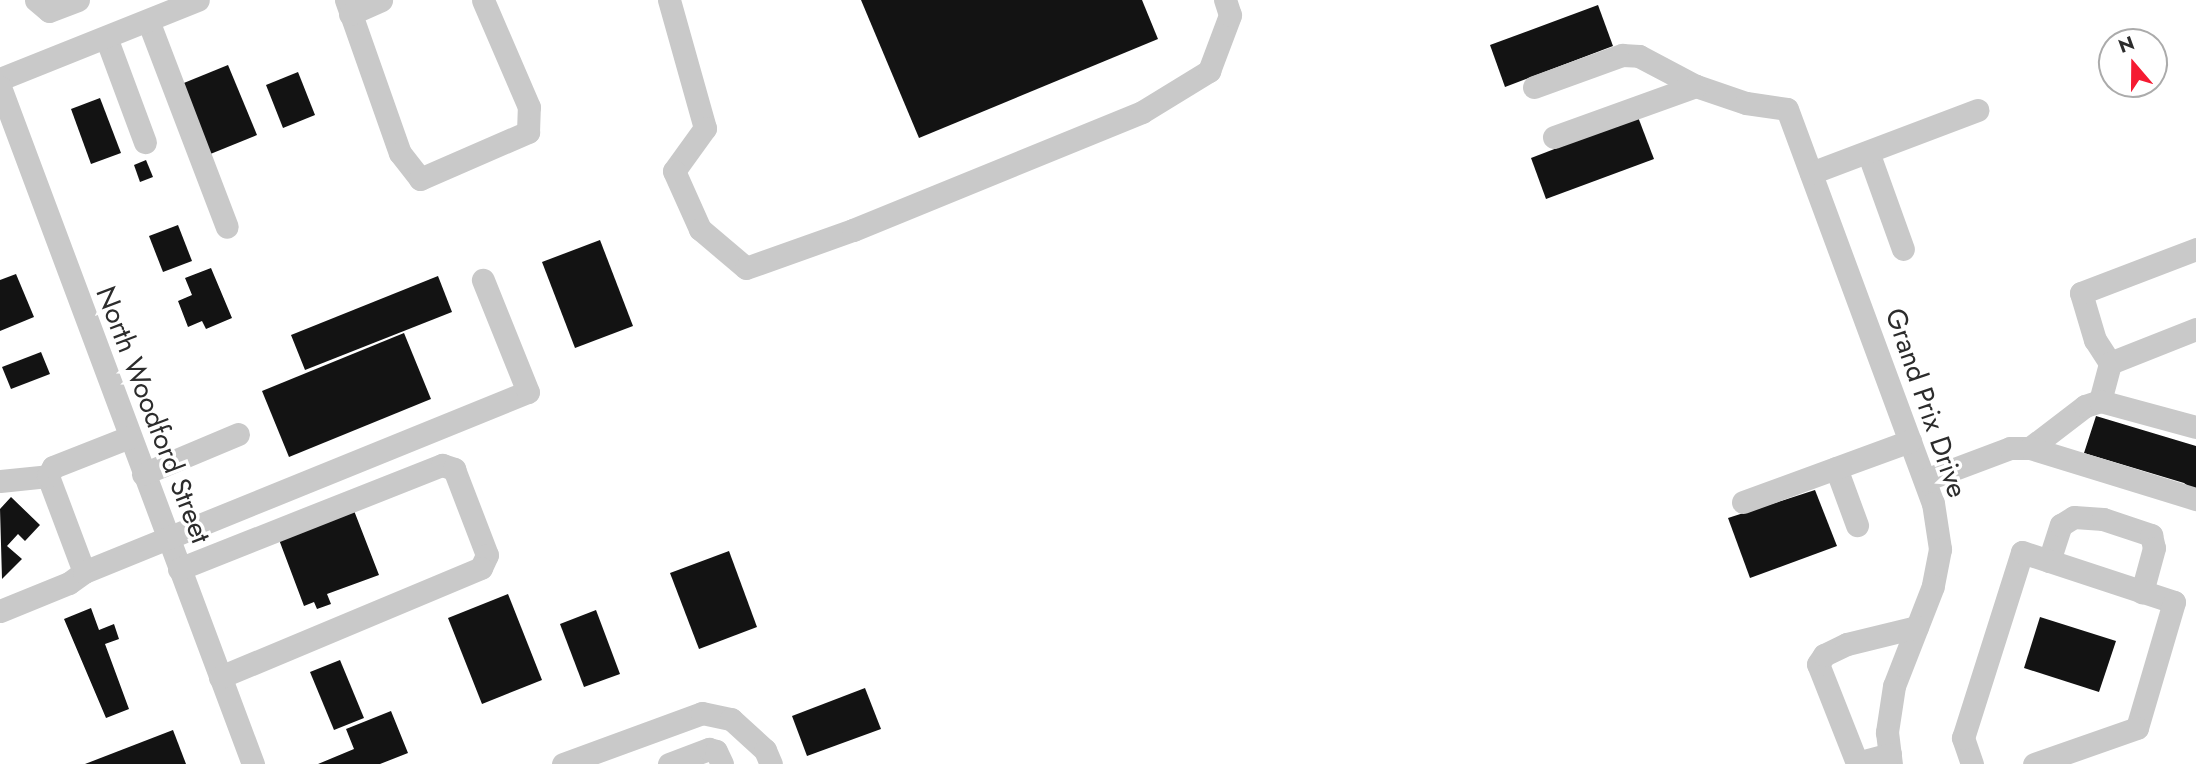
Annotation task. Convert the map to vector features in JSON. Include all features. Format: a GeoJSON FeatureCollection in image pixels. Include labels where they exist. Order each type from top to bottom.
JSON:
{"type":"FeatureCollection","features":[{"type":"Feature","properties":{"kind":"street"},"geometry":{"type":"LineString","coordinates":[[36,0],[49,11],[78,0]]}},
{"type":"Feature","properties":{"kind":"street"},"geometry":{"type":"LineString","coordinates":[[381,0],[348,7],[400,153],[420,179],[528,132],[529,107],[484,0]]}},
{"type":"Feature","properties":{"kind":"street"},"geometry":{"type":"LineString","coordinates":[[669,0],[705,128],[674,171],[700,229],[746,268],[853,230],[1142,112],[1209,71],[1230,15],[1225,0]]}},
{"type":"Feature","properties":{"kind":"street"},"geometry":{"type":"LineString","coordinates":[[1,93],[107,40],[149,23],[185,2]]}},
{"type":"Feature","properties":{"kind":"street"},"geometry":{"type":"LineString","coordinates":[[149,23],[227,227]]}},
{"type":"Feature","properties":{"kind":"street"},"geometry":{"type":"LineString","coordinates":[[107,40],[145,142]]}},
{"type":"Feature","properties":{"kind":"street"},"geometry":{"type":"LineString","coordinates":[[1534,87],[1622,55],[1664,66],[1696,86]]}},
{"type":"Feature","properties":{"kind":"street"},"geometry":{"type":"LineString","coordinates":[[1554,138],[1696,86]]}},
{"type":"Feature","properties":{"kind":"street","name":"Grand Prix Drive"},"geometry":{"type":"LineString","coordinates":[[1696,86],[1746,103],[1787,109],[1925,480],[1940,549],[1917,627],[1894,685],[1887,732],[1891,759]]}},
{"type":"Feature","properties":{"kind":"street","name":"North Woodford Street"},"geometry":{"type":"LineString","coordinates":[[1,93],[253,764]]}},
{"type":"Feature","properties":{"kind":"street"},"geometry":{"type":"LineString","coordinates":[[1811,173],[1978,110]]}},
{"type":"Feature","properties":{"kind":"street"},"geometry":{"type":"LineString","coordinates":[[1868,152],[1903,249]]}},
{"type":"Feature","properties":{"kind":"street"},"geometry":{"type":"LineString","coordinates":[[2100,401],[2110,363],[2095,340],[2081,293],[2196,249]]}},
{"type":"Feature","properties":{"kind":"street"},"geometry":{"type":"LineString","coordinates":[[0,611],[69,583],[84,572],[169,541],[527,392],[483,279]]}},
{"type":"Feature","properties":{"kind":"street"},"geometry":{"type":"LineString","coordinates":[[2110,363],[2196,329]]}},
{"type":"Feature","properties":{"kind":"street"},"geometry":{"type":"LineString","coordinates":[[2030,448],[2085,406],[2100,401],[2196,427]]}},
{"type":"Feature","properties":{"kind":"street"},"geometry":{"type":"LineString","coordinates":[[143,474],[238,434]]}},
{"type":"Feature","properties":{"kind":"street"},"geometry":{"type":"LineString","coordinates":[[84,572],[48,476],[53,467],[129,437]]}},
{"type":"Feature","properties":{"kind":"street"},"geometry":{"type":"LineString","coordinates":[[1743,502],[1910,441]]}},
{"type":"Feature","properties":{"kind":"street"},"geometry":{"type":"LineString","coordinates":[[1925,480],[2010,448],[2030,448],[2196,499]]}},
{"type":"Feature","properties":{"kind":"street"},"geometry":{"type":"LineString","coordinates":[[179,569],[442,466],[454,469],[487,555],[481,568],[220,677]]}},
{"type":"Feature","properties":{"kind":"street"},"geometry":{"type":"LineString","coordinates":[[1836,468],[1857,525]]}},
{"type":"Feature","properties":{"kind":"street"},"geometry":{"type":"LineString","coordinates":[[0,481],[48,476]]}},
{"type":"Feature","properties":{"kind":"street"},"geometry":{"type":"LineString","coordinates":[[2049,561],[2062,525],[2074,517],[2115,523],[2151,535],[2154,548],[2142,592]]}},
{"type":"Feature","properties":{"kind":"street"},"geometry":{"type":"LineString","coordinates":[[1972,764],[1963,738],[2022,552],[2174,602],[2137,729],[2034,764]]}},
{"type":"Feature","properties":{"kind":"street"},"geometry":{"type":"LineString","coordinates":[[1891,759],[1856,764],[1818,664],[1824,655],[1847,644],[1917,627]]}},
{"type":"Feature","properties":{"kind":"street"},"geometry":{"type":"LineString","coordinates":[[563,764],[616,754],[686,716],[702,713],[731,719],[765,750],[771,764]]}},
{"type":"Feature","properties":{"kind":"street"},"geometry":{"type":"LineString","coordinates":[[669,764],[709,749],[716,751],[722,764]]}},
{"type":"Feature","properties":{"kind":"building"},"geometry":{"type":"Polygon","coordinates":[[[861,0],[1142,0],[1158,39],[919,138],[861,0]]]}},
{"type":"Feature","properties":{"kind":"building"},"geometry":{"type":"Polygon","coordinates":[[[1598,5],[1613,46],[1505,87],[1490,45],[1598,5]]]}},
{"type":"Feature","properties":{"kind":"building"},"geometry":{"type":"Polygon","coordinates":[[[228,65],[257,135],[203,157],[174,87],[228,65]]]}},
{"type":"Feature","properties":{"kind":"building"},"geometry":{"type":"Polygon","coordinates":[[[298,72],[315,115],[283,128],[266,85],[298,72]]]}},
{"type":"Feature","properties":{"kind":"building"},"geometry":{"type":"Polygon","coordinates":[[[100,98],[121,153],[91,164],[71,109],[100,98]]]}},
{"type":"Feature","properties":{"kind":"building"},"geometry":{"type":"Polygon","coordinates":[[[1638,117],[1654,159],[1546,199],[1531,158],[1638,117]]]}},
{"type":"Feature","properties":{"kind":"building"},"geometry":{"type":"Polygon","coordinates":[[[146,160],[153,177],[140,182],[134,165],[146,160]]]}},
{"type":"Feature","properties":{"kind":"building"},"geometry":{"type":"Polygon","coordinates":[[[178,225],[192,261],[163,272],[149,236],[178,225]]]}},
{"type":"Feature","properties":{"kind":"building"},"geometry":{"type":"Polygon","coordinates":[[[600,240],[633,326],[575,348],[542,262],[600,240]]]}},
{"type":"Feature","properties":{"kind":"building"},"geometry":{"type":"Polygon","coordinates":[[[211,268],[232,318],[206,329],[202,321],[188,327],[178,301],[192,295],[185,278],[211,268]]]}},
{"type":"Feature","properties":{"kind":"building"},"geometry":{"type":"Polygon","coordinates":[[[16,274],[34,317],[0,331],[0,280],[16,274]]]}},
{"type":"Feature","properties":{"kind":"building"},"geometry":{"type":"Polygon","coordinates":[[[438,276],[452,312],[305,370],[291,335],[438,276]]]}},
{"type":"Feature","properties":{"kind":"building"},"geometry":{"type":"Polygon","coordinates":[[[404,333],[431,399],[289,457],[262,391],[404,333]]]}},
{"type":"Feature","properties":{"kind":"building"},"geometry":{"type":"Polygon","coordinates":[[[41,352],[50,374],[11,389],[2,367],[41,352]]]}},
{"type":"Feature","properties":{"kind":"building"},"geometry":{"type":"Polygon","coordinates":[[[2096,416],[2196,446],[2196,492],[2184,483],[2084,453],[2096,416]]]}},
{"type":"Feature","properties":{"kind":"building"},"geometry":{"type":"Polygon","coordinates":[[[1815,490],[1837,546],[1750,578],[1728,518],[1815,490]]]}},
{"type":"Feature","properties":{"kind":"building"},"geometry":{"type":"Polygon","coordinates":[[[11,497],[40,525],[25,541],[18,534],[7,546],[22,559],[2,579],[0,509],[11,497]]]}},
{"type":"Feature","properties":{"kind":"building"},"geometry":{"type":"Polygon","coordinates":[[[353,508],[379,575],[327,594],[331,604],[317,609],[314,602],[304,606],[278,537],[353,508]]]}},
{"type":"Feature","properties":{"kind":"building"},"geometry":{"type":"Polygon","coordinates":[[[729,551],[757,627],[699,649],[670,573],[729,551]]]}},
{"type":"Feature","properties":{"kind":"building"},"geometry":{"type":"Polygon","coordinates":[[[508,594],[542,680],[482,704],[448,618],[508,594]]]}},
{"type":"Feature","properties":{"kind":"building"},"geometry":{"type":"Polygon","coordinates":[[[91,608],[99,630],[114,624],[119,639],[105,644],[129,709],[106,718],[64,619],[91,608]]]}},
{"type":"Feature","properties":{"kind":"building"},"geometry":{"type":"Polygon","coordinates":[[[596,610],[620,674],[584,687],[560,624],[596,610]]]}},
{"type":"Feature","properties":{"kind":"building"},"geometry":{"type":"Polygon","coordinates":[[[2040,617],[2116,641],[2099,692],[2024,668],[2040,617]]]}},
{"type":"Feature","properties":{"kind":"building"},"geometry":{"type":"Polygon","coordinates":[[[340,660],[364,718],[334,730],[310,672],[340,660]]]}},
{"type":"Feature","properties":{"kind":"building"},"geometry":{"type":"Polygon","coordinates":[[[865,688],[881,729],[807,756],[792,716],[865,688]]]}},
{"type":"Feature","properties":{"kind":"building"},"geometry":{"type":"Polygon","coordinates":[[[391,711],[408,753],[380,764],[318,764],[354,749],[346,729],[391,711]]]}},
{"type":"Feature","properties":{"kind":"building"},"geometry":{"type":"Polygon","coordinates":[[[173,730],[186,764],[85,764],[173,730]]]}}]}
